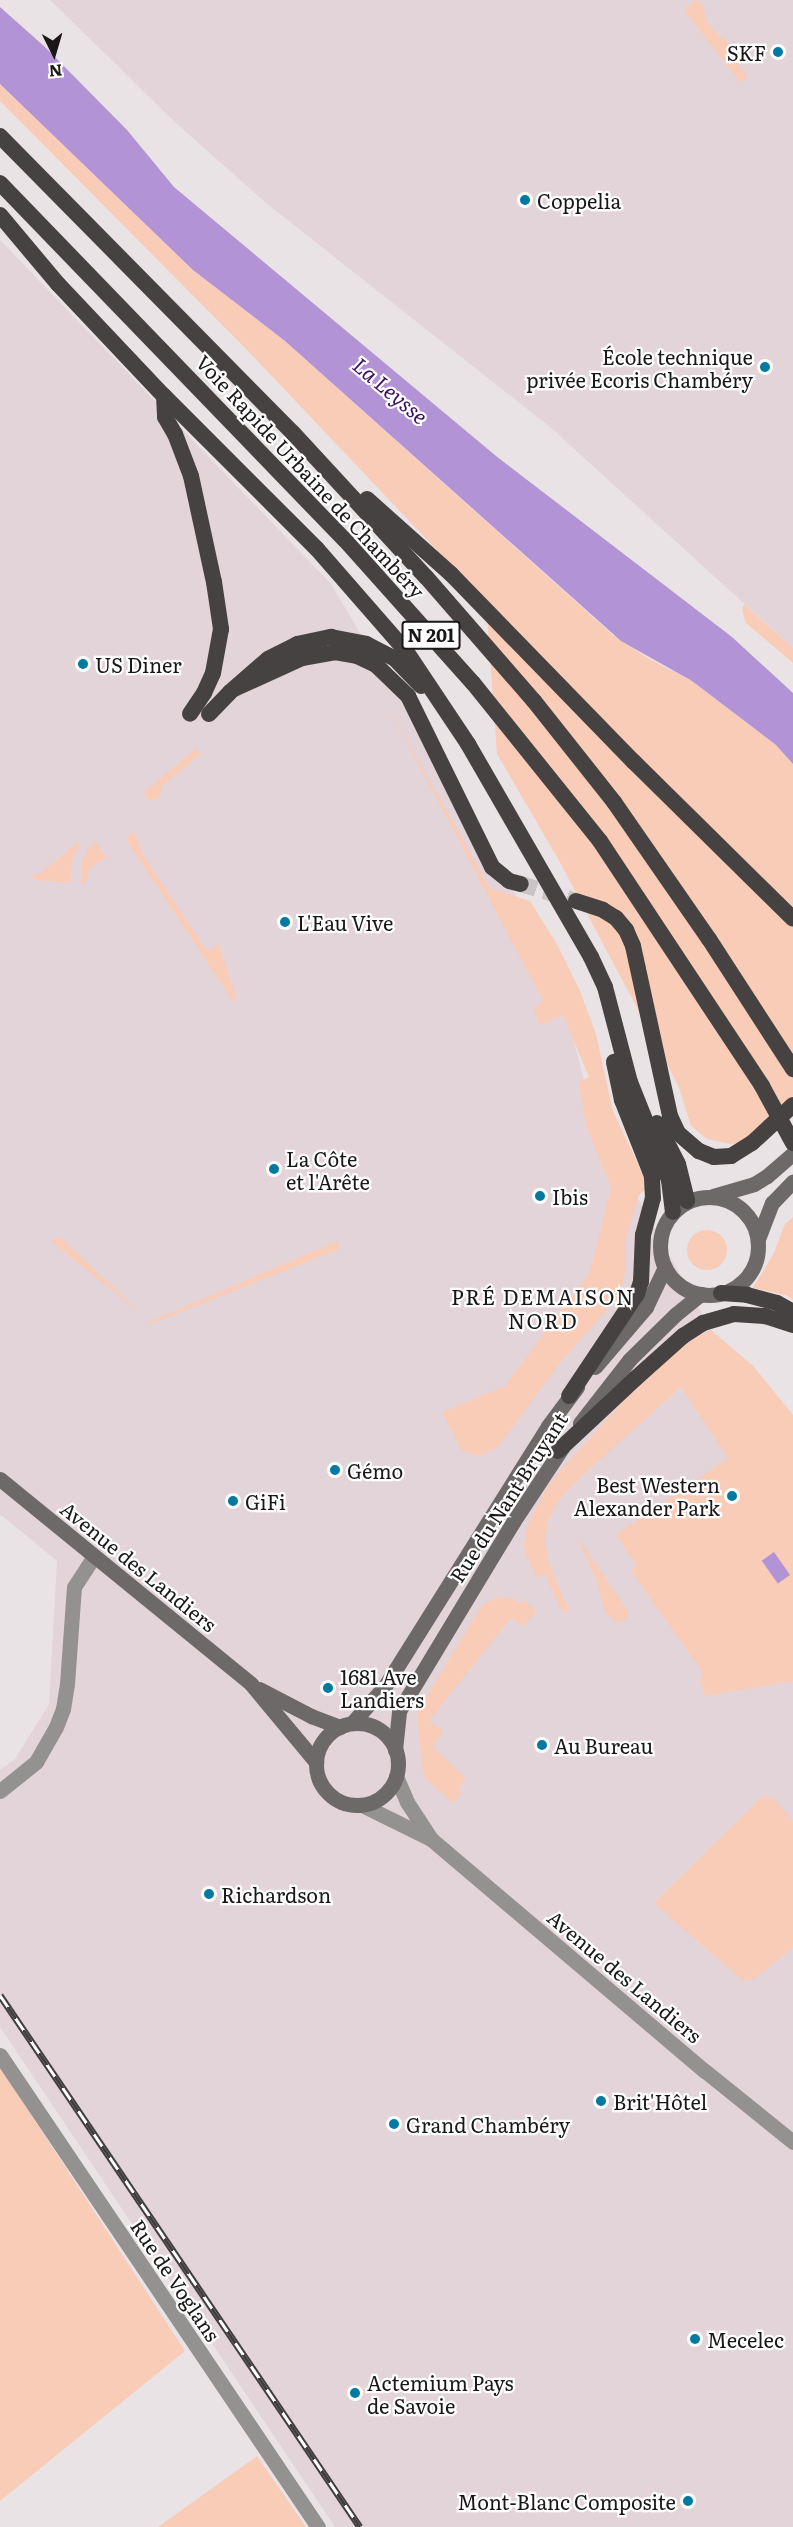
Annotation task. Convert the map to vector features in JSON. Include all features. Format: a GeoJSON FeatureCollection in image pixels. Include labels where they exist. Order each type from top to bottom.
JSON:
{"type":"FeatureCollection","features":[{"type":"Feature","properties":{"kind":"highway","name":"Voie Rapide Urbaine de Chambéry"},"geometry":{"type":"LineString","coordinates":[[0,136],[292,432],[434,586],[534,701],[614,802],[793,1069]]}},
{"type":"Feature","properties":{"kind":"highway","name":"Voie Rapide Urbaine de Chambéry"},"geometry":{"type":"LineString","coordinates":[[0,183],[345,540],[473,683],[600,841],[762,1086],[793,1143]]}},
{"type":"Feature","properties":{"kind":"highway"},"geometry":{"type":"LineString","coordinates":[[0,215],[58,284],[164,396],[316,549],[406,651],[447,712],[591,957],[626,1039],[649,1109],[678,1164],[687,1201]]}},
{"type":"Feature","properties":{"kind":"highway"},"geometry":{"type":"LineString","coordinates":[[164,396],[165,417],[183,452],[198,503],[220,629],[213,673],[204,693],[190,714]]}},
{"type":"Feature","properties":{"kind":"highway"},"geometry":{"type":"LineString","coordinates":[[292,432],[451,574],[603,731],[793,919]]}},
{"type":"Feature","properties":{"kind":"highway"},"geometry":{"type":"LineString","coordinates":[[209,714],[253,671],[280,652],[297,644],[331,637],[366,644],[393,658],[447,712]]}},
{"type":"Feature","properties":{"kind":"highway"},"geometry":{"type":"LineString","coordinates":[[234,689],[302,658],[328,653],[357,656],[376,665],[408,696],[492,867],[509,881],[521,884]]}},
{"type":"Feature","properties":{"kind":"highway"},"geometry":{"type":"LineString","coordinates":[[576,901],[603,910],[616,918],[626,930],[633,946],[670,1116],[678,1133],[699,1151],[714,1157],[731,1156],[752,1143],[793,1105]]}},
{"type":"Feature","properties":{"kind":"highway"},"geometry":{"type":"LineString","coordinates":[[615,1017],[630,1082],[669,1180],[673,1212]]}},
{"type":"Feature","properties":{"kind":"highway"},"geometry":{"type":"LineString","coordinates":[[569,1396],[637,1294],[641,1282],[643,1235],[653,1198],[652,1176],[622,1100],[610,1047],[615,1017]]}},
{"type":"Feature","properties":{"kind":"highway"},"geometry":{"type":"LineString","coordinates":[[721,1293],[747,1295],[777,1304],[793,1312]]}},
{"type":"Feature","properties":{"kind":"highway"},"geometry":{"type":"LineString","coordinates":[[558,1452],[683,1336],[703,1323],[721,1316],[749,1314],[793,1325]]}},
{"type":"Feature","properties":{"kind":"main road"},"geometry":{"type":"LineString","coordinates":[[793,1153],[767,1176],[740,1190],[687,1201],[673,1212],[662,1232],[660,1244],[665,1267],[680,1285],[701,1294],[721,1293],[741,1283],[755,1264],[758,1239],[768,1210],[779,1194],[793,1181]]}},
{"type":"Feature","properties":{"kind":"main road"},"geometry":{"type":"LineString","coordinates":[[709,1196],[736,1204],[747,1214],[758,1239]]}},
{"type":"Feature","properties":{"kind":"main road","name":"Rue du Nant Bruyant"},"geometry":{"type":"LineString","coordinates":[[346,1725],[385,1686],[569,1396],[646,1307],[665,1267]]}},
{"type":"Feature","properties":{"kind":"main road","name":"Rue du Nant Bruyant"},"geometry":{"type":"LineString","coordinates":[[395,1750],[399,1711],[558,1452],[630,1359],[676,1314],[701,1294]]}},
{"type":"Feature","properties":{"kind":"main road","name":"Avenue des Landiers"},"geometry":{"type":"LineString","coordinates":[[0,1479],[251,1684],[316,1762]]}},
{"type":"Feature","properties":{"kind":"main road","name":"Avenue des Landiers"},"geometry":{"type":"LineString","coordinates":[[251,1684],[311,1716],[346,1725]]}},
{"type":"Feature","properties":{"kind":"main road"},"geometry":{"type":"LineString","coordinates":[[363,1724],[382,1732],[395,1750],[396,1776],[383,1795],[362,1805],[349,1804],[327,1793],[321,1784],[316,1762],[319,1748],[327,1735],[346,1725],[363,1724]]}},
{"type":"Feature","properties":{"kind":"street"},"geometry":{"type":"LineString","coordinates":[[0,1791],[36,1762],[56,1727],[63,1709],[67,1684],[74,1587],[94,1556]]}},
{"type":"Feature","properties":{"kind":"street","name":"Avenue des Landiers"},"geometry":{"type":"LineString","coordinates":[[396,1776],[407,1802],[431,1839]]}},
{"type":"Feature","properties":{"kind":"street","name":"Avenue des Landiers"},"geometry":{"type":"LineString","coordinates":[[362,1805],[431,1839],[705,2071],[793,2142]]}},
{"type":"Feature","properties":{"kind":"street","name":"Rue de Voglans"},"geometry":{"type":"LineString","coordinates":[[0,2055],[318,2527]]}},
{"type":"Feature","properties":{"kind":"shaded area"},"geometry":{"type":"Polygon","coordinates":[[[50,0],[793,0],[793,648],[550,427],[266,203],[177,124],[50,0]]]}},
{"type":"Feature","properties":{"kind":"shaded area"},"geometry":{"type":"Polygon","coordinates":[[[697,0],[702,3],[708,23],[717,34],[736,49],[751,55],[746,61],[738,54],[734,58],[747,76],[745,80],[740,82],[684,10],[697,0]]]}},
{"type":"Feature","properties":{"kind":"shaded area"},"geometry":{"type":"Polygon","coordinates":[[[0,84],[193,270],[285,341],[614,636],[651,660],[692,681],[776,745],[793,764],[793,1096],[746,1142],[731,1144],[707,1139],[691,1126],[678,1085],[557,857],[497,754],[486,602],[250,353],[0,101],[0,84]]]}},
{"type":"Feature","properties":{"kind":"shaded area"},"geometry":{"type":"Polygon","coordinates":[[[0,240],[331,584],[552,956],[594,1119],[711,1330],[753,1366],[793,1415],[793,2527],[335,2527],[0,2027],[0,1770],[15,1759],[49,1704],[57,1561],[0,1514],[0,240]]]}},
{"type":"Feature","properties":{"kind":"shaded area"},"geometry":{"type":"Polygon","coordinates":[[[744,604],[793,648],[793,663],[746,623],[742,610],[744,604]]]}},
{"type":"Feature","properties":{"kind":"shaded area"},"geometry":{"type":"Polygon","coordinates":[[[386,702],[490,888],[530,901],[558,946],[580,991],[596,1034],[613,1111],[644,1177],[645,1190],[639,1195],[625,1242],[625,1274],[620,1295],[560,1363],[498,1447],[479,1456],[462,1451],[442,1412],[505,1386],[590,1272],[611,1188],[586,1126],[579,1082],[589,1077],[563,1015],[540,1025],[533,1008],[543,1001],[386,702]]]}},
{"type":"Feature","properties":{"kind":"shaded area"},"geometry":{"type":"Polygon","coordinates":[[[197,748],[200,755],[162,786],[160,797],[153,801],[146,798],[144,792],[197,748]]]}},
{"type":"Feature","properties":{"kind":"shaded area"},"geometry":{"type":"Polygon","coordinates":[[[134,831],[142,853],[207,951],[219,944],[237,999],[233,1001],[128,843],[127,837],[134,831]]]}},
{"type":"Feature","properties":{"kind":"shaded area"},"geometry":{"type":"Polygon","coordinates":[[[95,841],[107,858],[89,870],[86,883],[82,883],[82,862],[95,841]]]}},
{"type":"Feature","properties":{"kind":"shaded area"},"geometry":{"type":"Polygon","coordinates":[[[77,843],[80,845],[73,857],[70,883],[39,880],[29,876],[41,873],[77,843]]]}},
{"type":"Feature","properties":{"kind":"shaded area"},"geometry":{"type":"Polygon","coordinates":[[[793,1217],[793,1300],[786,1295],[753,1288],[773,1255],[785,1224],[793,1217]]]}},
{"type":"Feature","properties":{"kind":"shaded area"},"geometry":{"type":"Polygon","coordinates":[[[707,1230],[721,1236],[727,1250],[721,1264],[707,1270],[693,1264],[687,1250],[693,1236],[707,1230]]]}},
{"type":"Feature","properties":{"kind":"shaded area"},"geometry":{"type":"Polygon","coordinates":[[[60,1237],[145,1317],[51,1241],[60,1237]]]}},
{"type":"Feature","properties":{"kind":"shaded area"},"geometry":{"type":"Polygon","coordinates":[[[337,1241],[340,1249],[148,1325],[147,1323],[337,1241]]]}},
{"type":"Feature","properties":{"kind":"shaded area","name":"Best Western Alexander Park"},"geometry":{"type":"Polygon","coordinates":[[[711,1330],[753,1366],[793,1415],[793,1681],[705,1696],[700,1682],[702,1671],[631,1571],[637,1566],[616,1535],[728,1458],[681,1387],[580,1478],[560,1499],[548,1520],[545,1542],[549,1563],[570,1613],[561,1610],[545,1574],[537,1578],[524,1545],[528,1523],[547,1487],[561,1470],[636,1387],[691,1339],[711,1330]]]}},
{"type":"Feature","properties":{"kind":"shaded area"},"geometry":{"type":"Polygon","coordinates":[[[577,1536],[629,1613],[625,1621],[616,1622],[605,1612],[597,1581],[577,1536]]]}},
{"type":"Feature","properties":{"kind":"shaded area"},"geometry":{"type":"Polygon","coordinates":[[[497,1597],[512,1598],[521,1604],[525,1600],[536,1612],[523,1626],[511,1618],[429,1721],[443,1731],[433,1747],[466,1779],[458,1788],[462,1792],[453,1803],[428,1781],[423,1773],[417,1713],[482,1605],[497,1597]]]}},
{"type":"Feature","properties":{"kind":"shaded area"},"geometry":{"type":"Polygon","coordinates":[[[764,1795],[775,1800],[793,1821],[793,1948],[751,1981],[741,1979],[654,1903],[764,1795]]]}},
{"type":"Feature","properties":{"kind":"shaded area"},"geometry":{"type":"Polygon","coordinates":[[[0,2067],[185,2351],[0,2501],[0,2067]]]}},
{"type":"Feature","properties":{"kind":"shaded area"},"geometry":{"type":"Polygon","coordinates":[[[257,2456],[306,2527],[158,2527],[257,2456]]]}},
{"type":"Feature","properties":{"kind":"water","name":"La Leysse"},"geometry":{"type":"Polygon","coordinates":[[[0,7],[45,47],[127,130],[174,187],[496,456],[732,637],[793,693],[793,764],[776,745],[692,681],[621,641],[285,341],[193,270],[0,84],[0,7]]]}},
{"type":"Feature","properties":{"kind":"water"},"geometry":{"type":"Polygon","coordinates":[[[774,1552],[790,1575],[778,1584],[762,1561],[774,1552]]]}},
{"type":"Feature","properties":{"kind":"tunnel"},"geometry":{"type":"LineString","coordinates":[[521,884],[576,901]]}},
{"type":"Feature","properties":{"kind":"railway"},"geometry":{"type":"LineString","coordinates":[[0,1995],[360,2527]]}},
{"type":"Feature","properties":{"kind":"place","name":"SKF"},"geometry":{"type":"Point","coordinates":[778,52]}},
{"type":"Feature","properties":{"kind":"place","name":"Coppelia"},"geometry":{"type":"Point","coordinates":[525,200]}},
{"type":"Feature","properties":{"kind":"place","name":"École technique privée Ecoris Chambéry"},"geometry":{"type":"Point","coordinates":[765,367]}},
{"type":"Feature","properties":{"kind":"place","name":"US Diner"},"geometry":{"type":"Point","coordinates":[83,664]}},
{"type":"Feature","properties":{"kind":"place","name":"L'Eau Vive"},"geometry":{"type":"Point","coordinates":[285,922]}},
{"type":"Feature","properties":{"kind":"place","name":"La Côte et l'Arête"},"geometry":{"type":"Point","coordinates":[274,1169]}},
{"type":"Feature","properties":{"kind":"place","name":"Ibis"},"geometry":{"type":"Point","coordinates":[540,1196]}},
{"type":"Feature","properties":{"kind":"place","name":"Gémo"},"geometry":{"type":"Point","coordinates":[335,1470]}},
{"type":"Feature","properties":{"kind":"place","name":"Best Western Alexander Park"},"geometry":{"type":"Point","coordinates":[732,1496]}},
{"type":"Feature","properties":{"kind":"place","name":"GiFi"},"geometry":{"type":"Point","coordinates":[233,1501]}},
{"type":"Feature","properties":{"kind":"place","name":"1681 Ave Landiers"},"geometry":{"type":"Point","coordinates":[328,1688]}},
{"type":"Feature","properties":{"kind":"place","name":"Au Bureau"},"geometry":{"type":"Point","coordinates":[542,1745]}},
{"type":"Feature","properties":{"kind":"place","name":"Richardson"},"geometry":{"type":"Point","coordinates":[209,1894]}},
{"type":"Feature","properties":{"kind":"place","name":"Brit'Hôtel"},"geometry":{"type":"Point","coordinates":[601,2101]}},
{"type":"Feature","properties":{"kind":"place","name":"Grand Chambéry"},"geometry":{"type":"Point","coordinates":[394,2124]}},
{"type":"Feature","properties":{"kind":"place","name":"Mecelec"},"geometry":{"type":"Point","coordinates":[695,2339]}},
{"type":"Feature","properties":{"kind":"place","name":"Actemium Pays de Savoie"},"geometry":{"type":"Point","coordinates":[355,2393]}},
{"type":"Feature","properties":{"kind":"place","name":"Mont-Blanc Composite"},"geometry":{"type":"Point","coordinates":[688,2501]}},
{"type":"Feature","properties":{"kind":"district","name":"PRÉ DEMAISON NORD"},"geometry":{"type":"Point","coordinates":[543,1308]}}]}
